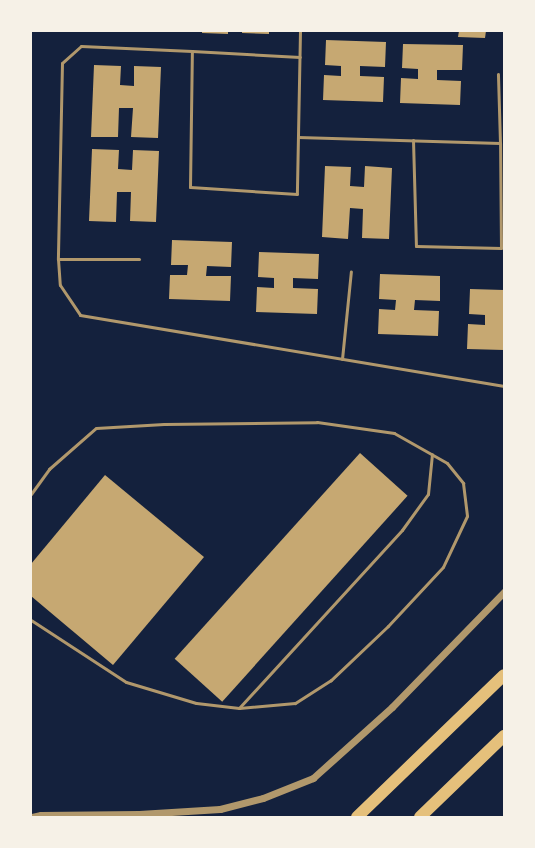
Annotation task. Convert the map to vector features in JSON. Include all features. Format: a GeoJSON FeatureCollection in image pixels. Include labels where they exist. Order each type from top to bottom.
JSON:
{"type":"FeatureCollection","features":[{"type":"Feature","properties":{"kind":"highway"},"geometry":{"type":"LineString","coordinates":[[357,817],[504,675]]}},
{"type":"Feature","properties":{"kind":"highway"},"geometry":{"type":"LineString","coordinates":[[420,817],[504,736]]}},
{"type":"Feature","properties":{"kind":"street"},"geometry":{"type":"LineString","coordinates":[[32,817],[40,815],[139,814],[220,809],[263,798],[314,778],[392,708],[504,592]]}},
{"type":"Feature","properties":{"kind":"lane"},"geometry":{"type":"LineString","coordinates":[[192,51],[190,187],[297,194],[300,31]]}},
{"type":"Feature","properties":{"kind":"lane"},"geometry":{"type":"LineString","coordinates":[[300,57],[81,46],[62,64],[58,259],[60,286],[80,315],[504,386]]}},
{"type":"Feature","properties":{"kind":"lane"},"geometry":{"type":"LineString","coordinates":[[413,140],[416,246],[502,248],[498,74]]}},
{"type":"Feature","properties":{"kind":"lane"},"geometry":{"type":"LineString","coordinates":[[298,137],[500,143]]}},
{"type":"Feature","properties":{"kind":"lane"},"geometry":{"type":"LineString","coordinates":[[58,259],[139,259]]}},
{"type":"Feature","properties":{"kind":"lane"},"geometry":{"type":"LineString","coordinates":[[342,359],[351,271]]}},
{"type":"Feature","properties":{"kind":"lane"},"geometry":{"type":"LineString","coordinates":[[31,494],[49,469],[96,428],[164,424],[317,422],[394,433],[447,463],[463,483],[467,516],[443,567],[388,626],[331,680],[295,703],[238,708],[196,703],[126,682],[31,620]]}},
{"type":"Feature","properties":{"kind":"lane"},"geometry":{"type":"LineString","coordinates":[[238,708],[402,530],[428,494],[432,454]]}},
{"type":"Feature","properties":{"kind":"building"},"geometry":{"type":"Polygon","coordinates":[[[202,31],[228,31],[228,34],[202,33],[202,31]]]}},
{"type":"Feature","properties":{"kind":"building"},"geometry":{"type":"Polygon","coordinates":[[[242,31],[269,31],[269,34],[242,33],[242,31]]]}},
{"type":"Feature","properties":{"kind":"building"},"geometry":{"type":"Polygon","coordinates":[[[459,31],[486,31],[485,38],[458,37],[459,31]]]}},
{"type":"Feature","properties":{"kind":"building"},"geometry":{"type":"Polygon","coordinates":[[[326,40],[386,42],[385,67],[360,66],[360,76],[384,77],[383,102],[323,100],[324,75],[341,76],[341,66],[325,65],[326,40]]]}},
{"type":"Feature","properties":{"kind":"building"},"geometry":{"type":"Polygon","coordinates":[[[403,44],[463,45],[462,70],[437,70],[437,80],[461,81],[460,105],[400,103],[401,78],[418,79],[418,69],[402,68],[403,44]]]}},
{"type":"Feature","properties":{"kind":"building"},"geometry":{"type":"Polygon","coordinates":[[[94,65],[121,66],[120,85],[134,86],[134,66],[161,67],[158,138],[131,137],[133,108],[119,108],[118,137],[91,137],[94,65]]]}},
{"type":"Feature","properties":{"kind":"building"},"geometry":{"type":"Polygon","coordinates":[[[92,149],[119,150],[118,169],[132,170],[133,150],[159,151],[156,222],[130,221],[131,192],[117,192],[116,222],[89,221],[92,149]]]}},
{"type":"Feature","properties":{"kind":"building"},"geometry":{"type":"Polygon","coordinates":[[[325,166],[351,167],[350,186],[364,187],[365,166],[392,168],[389,239],[362,238],[363,209],[350,208],[348,239],[322,237],[325,166]]]}},
{"type":"Feature","properties":{"kind":"building"},"geometry":{"type":"Polygon","coordinates":[[[172,240],[232,242],[231,267],[207,266],[206,276],[231,276],[230,301],[169,299],[170,275],[187,275],[188,265],[171,265],[172,240]]]}},
{"type":"Feature","properties":{"kind":"building"},"geometry":{"type":"Polygon","coordinates":[[[259,252],[319,254],[318,279],[293,278],[293,288],[318,289],[317,314],[256,312],[257,287],[274,288],[274,278],[258,277],[259,252]]]}},
{"type":"Feature","properties":{"kind":"building"},"geometry":{"type":"Polygon","coordinates":[[[380,274],[440,276],[440,301],[415,300],[414,310],[439,311],[438,336],[378,334],[379,309],[395,310],[396,300],[379,299],[380,274]]]}},
{"type":"Feature","properties":{"kind":"building"},"geometry":{"type":"Polygon","coordinates":[[[470,289],[504,290],[504,350],[467,349],[468,324],[485,325],[485,315],[469,314],[470,289]]]}},
{"type":"Feature","properties":{"kind":"building"},"geometry":{"type":"Polygon","coordinates":[[[360,453],[408,496],[222,702],[175,659],[360,453]]]}},
{"type":"Feature","properties":{"kind":"building"},"geometry":{"type":"Polygon","coordinates":[[[105,475],[204,557],[113,665],[31,596],[31,564],[105,475]]]}}]}
